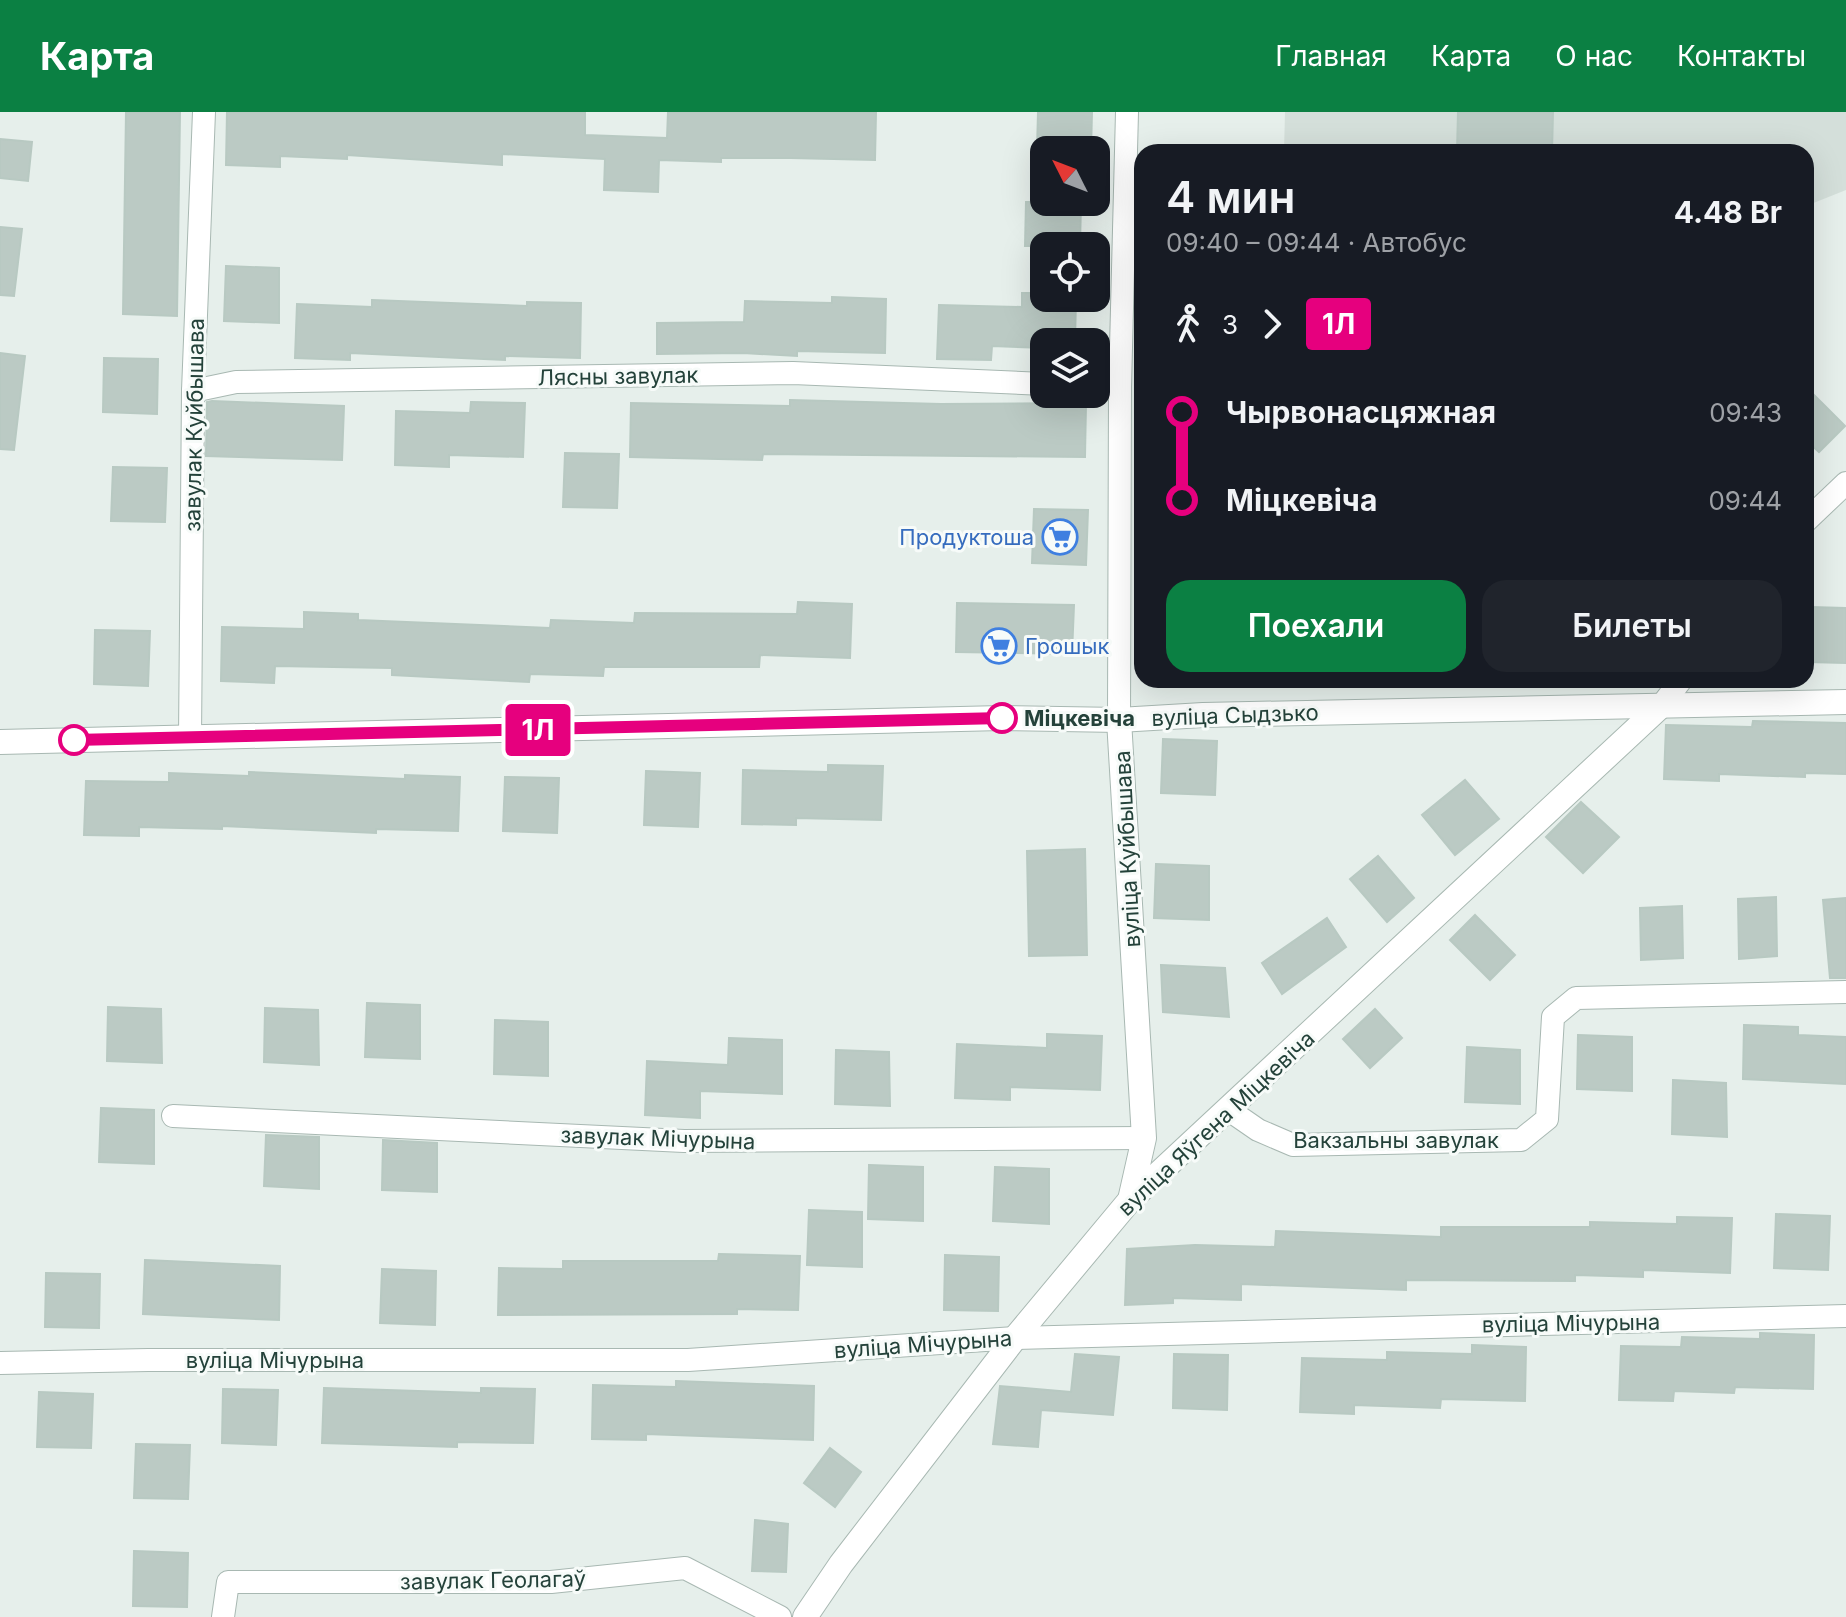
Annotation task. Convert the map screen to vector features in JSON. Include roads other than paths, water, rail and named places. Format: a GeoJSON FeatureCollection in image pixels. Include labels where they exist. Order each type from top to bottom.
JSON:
{"type":"FeatureCollection","features":[{"type":"Feature","properties":{"kind":"street","name":"завулак Куйбышава"},"geometry":{"type":"LineString","coordinates":[[190,738],[193,391],[204,112]]}},
{"type":"Feature","properties":{"kind":"street","name":"вуліца Куйбышава"},"geometry":{"type":"LineString","coordinates":[[1127,112],[1120,387],[1119,720],[1144,1138],[1130,1200]]}},
{"type":"Feature","properties":{"kind":"street","name":"Лясны завулак"},"geometry":{"type":"LineString","coordinates":[[193,391],[236,382],[793,373],[1030,383]]}},
{"type":"Feature","properties":{"kind":"street"},"geometry":{"type":"LineString","coordinates":[[1110,387],[1120,387]]}},
{"type":"Feature","properties":{"kind":"street"},"geometry":{"type":"LineString","coordinates":[[1814,513],[1846,483]]}},
{"type":"Feature","properties":{"kind":"street","name":"вуліца Яўгена Міцкевіча"},"geometry":{"type":"LineString","coordinates":[[805,1617],[841,1564],[1015,1338],[1130,1200],[1662,705],[1675,688]]}},
{"type":"Feature","properties":{"kind":"street","name":"вуліца Сыдзько"},"geometry":{"type":"LineString","coordinates":[[0,742],[1846,702]]}},
{"type":"Feature","properties":{"kind":"street","name":"Вакзальны завулак"},"geometry":{"type":"LineString","coordinates":[[1229,1110],[1258,1130],[1293,1145],[1521,1140],[1547,1119],[1553,1017],[1576,998],[1846,992]]}},
{"type":"Feature","properties":{"kind":"street","name":"завулак Мічурына"},"geometry":{"type":"LineString","coordinates":[[173,1116],[684,1141],[1144,1138]]}},
{"type":"Feature","properties":{"kind":"street","name":"вуліца Мічурына"},"geometry":{"type":"LineString","coordinates":[[0,1363],[688,1360],[1015,1338],[1846,1316]]}},
{"type":"Feature","properties":{"kind":"street","name":"завулак Геолагаў"},"geometry":{"type":"LineString","coordinates":[[223,1617],[228,1582],[551,1582],[685,1568],[780,1617]]}},
{"type":"Feature","properties":{"kind":"place","name":"Продуктоша"},"geometry":{"type":"Point","coordinates":[1060,537]}},
{"type":"Feature","properties":{"kind":"place","name":"Грошык"},"geometry":{"type":"Point","coordinates":[999,646]}},
{"type":"Feature","properties":{"kind":"place","name":"Міцкевіча"},"geometry":{"type":"Point","coordinates":[1002,718]}}]}
